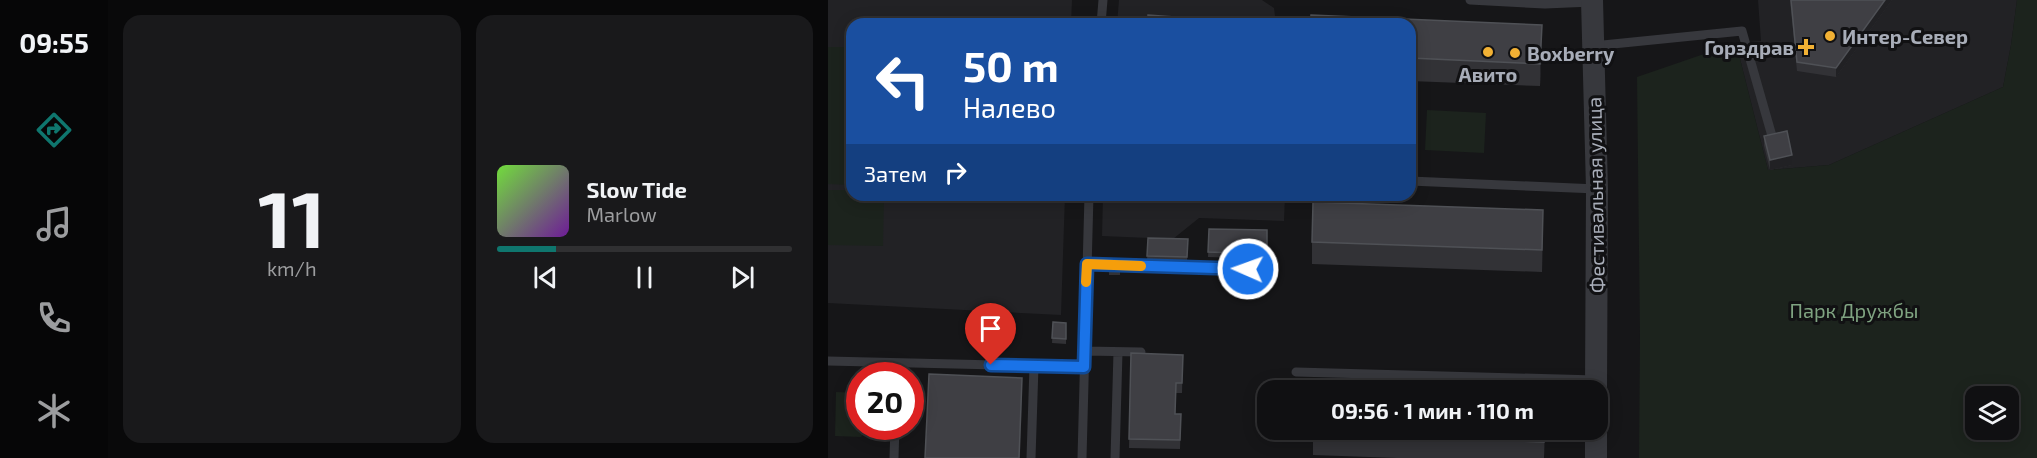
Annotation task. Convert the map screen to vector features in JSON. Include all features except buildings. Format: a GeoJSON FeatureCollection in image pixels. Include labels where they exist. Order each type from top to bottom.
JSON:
{"type":"FeatureCollection","features":[{"type":"Feature","properties":{"kind":"street","name":"Фестивальная улица"},"geometry":{"type":"LineString","coordinates":[[1592,1],[1597,189],[1596,380]]}},
{"type":"Feature","properties":{"kind":"street"},"geometry":{"type":"LineString","coordinates":[[1596,440],[1596,458]]}},
{"type":"Feature","properties":{"kind":"lane"},"geometry":{"type":"LineString","coordinates":[[1102,18],[1103,0]]}},
{"type":"Feature","properties":{"kind":"lane"},"geometry":{"type":"LineString","coordinates":[[1470,0],[1545,4],[1592,1]]}},
{"type":"Feature","properties":{"kind":"lane"},"geometry":{"type":"LineString","coordinates":[[1593,46],[1742,32],[1772,136]]}},
{"type":"Feature","properties":{"kind":"lane"},"geometry":{"type":"LineString","coordinates":[[1416,181],[1597,189]]}},
{"type":"Feature","properties":{"kind":"lane"},"geometry":{"type":"LineString","coordinates":[[1082,458],[1089,201]]}},
{"type":"Feature","properties":{"kind":"lane"},"geometry":{"type":"LineString","coordinates":[[1087,264],[1248,269]]}},
{"type":"Feature","properties":{"kind":"lane"},"geometry":{"type":"LineString","coordinates":[[1084,351],[1141,352]]}},
{"type":"Feature","properties":{"kind":"lane"},"geometry":{"type":"LineString","coordinates":[[1115,458],[1118,352]]}},
{"type":"Feature","properties":{"kind":"lane"},"geometry":{"type":"LineString","coordinates":[[828,361],[862,362]]}},
{"type":"Feature","properties":{"kind":"lane"},"geometry":{"type":"LineString","coordinates":[[924,364],[1084,367]]}},
{"type":"Feature","properties":{"kind":"lane"},"geometry":{"type":"LineString","coordinates":[[1031,458],[1034,366]]}},
{"type":"Feature","properties":{"kind":"lane"},"geometry":{"type":"LineString","coordinates":[[1296,372],[1481,380]]}},
{"type":"Feature","properties":{"kind":"lane"},"geometry":{"type":"LineString","coordinates":[[894,458],[895,440]]}},
{"type":"Feature","properties":{"kind":"shaded area"},"geometry":{"type":"Polygon","coordinates":[[[828,0],[1072,0],[1071,18],[846,18],[846,201],[1065,201],[1061,315],[828,303],[828,0]]]}},
{"type":"Feature","properties":{"kind":"shaded area"},"geometry":{"type":"Polygon","coordinates":[[[1119,0],[1262,0],[1274,8],[1275,18],[1118,18],[1119,0]]]}},
{"type":"Feature","properties":{"kind":"shaded area"},"geometry":{"type":"Polygon","coordinates":[[[1758,0],[2017,0],[2003,87],[1829,165],[1768,170],[1736,43],[1761,41],[1758,0]]]}},
{"type":"Feature","properties":{"kind":"shaded area"},"geometry":{"type":"Polygon","coordinates":[[[1103,201],[1285,201],[1284,221],[1199,218],[1173,239],[1102,236],[1103,201]]]}},
{"type":"Feature","properties":{"kind":"green space","name":"Парк Дружбы"},"geometry":{"type":"Polygon","coordinates":[[[2017,0],[2037,0],[2037,458],[1639,458],[1637,77],[1736,43],[1768,170],[1829,165],[2003,87],[2017,0]]]}},
{"type":"Feature","properties":{"kind":"green space"},"geometry":{"type":"Polygon","coordinates":[[[828,47],[846,47],[846,185],[828,184],[828,47]]]}},
{"type":"Feature","properties":{"kind":"green space"},"geometry":{"type":"Polygon","coordinates":[[[1427,110],[1486,113],[1484,153],[1425,150],[1427,110]]]}},
{"type":"Feature","properties":{"kind":"green space"},"geometry":{"type":"Polygon","coordinates":[[[828,190],[846,190],[846,201],[884,201],[883,246],[828,245],[828,190]]]}},
{"type":"Feature","properties":{"kind":"green space"},"geometry":{"type":"Polygon","coordinates":[[[836,392],[846,392],[846,436],[835,436],[836,392]]]}},
{"type":"Feature","properties":{"kind":"slow traffic"},"geometry":{"type":"LineString","coordinates":[[1086,282],[1087,264],[1141,266]]}},
{"type":"Feature","properties":{"kind":"place","name":"Интер-Север"},"geometry":{"type":"Point","coordinates":[1830,36]}},
{"type":"Feature","properties":{"kind":"place","name":"Горздрав"},"geometry":{"type":"Point","coordinates":[1806,47]}},
{"type":"Feature","properties":{"kind":"place","name":"Авито"},"geometry":{"type":"Point","coordinates":[1488,52]}},
{"type":"Feature","properties":{"kind":"place","name":"Boxberry"},"geometry":{"type":"Point","coordinates":[1515,53]}},
{"type":"Feature","properties":{"kind":"route"},"geometry":{"type":"LineString","coordinates":[[991,365],[1084,367],[1087,264],[1248,269]]}}]}
